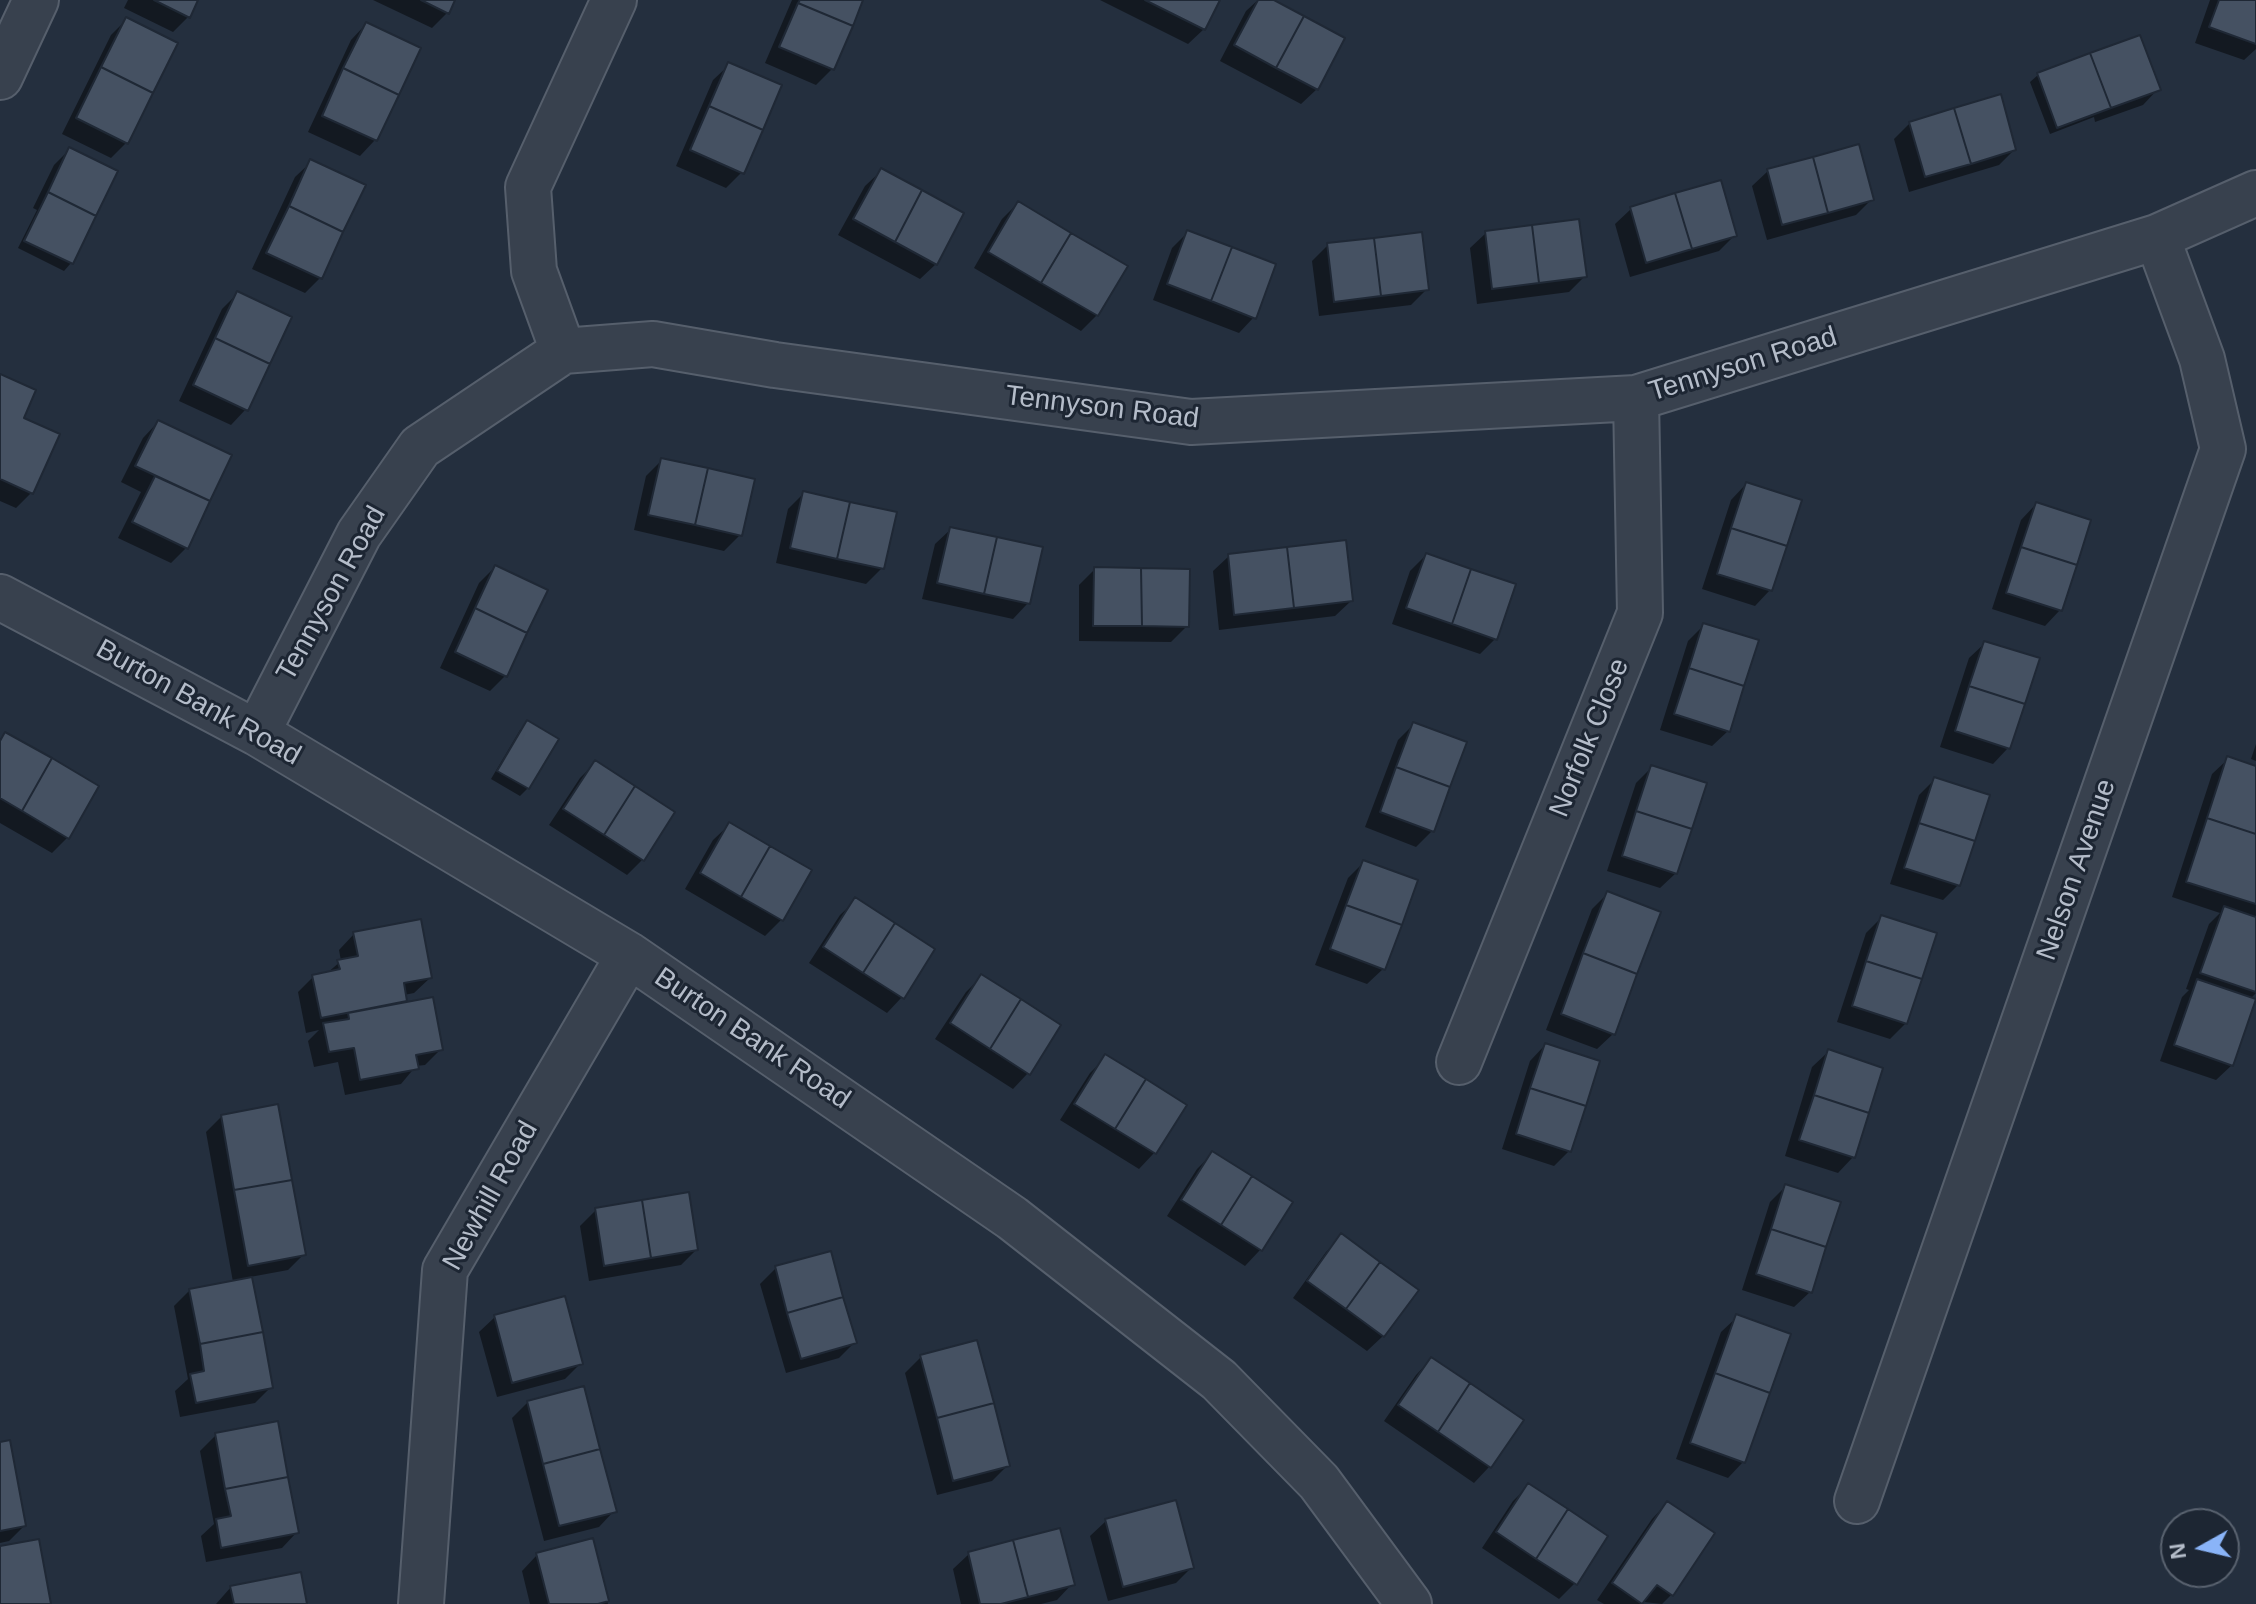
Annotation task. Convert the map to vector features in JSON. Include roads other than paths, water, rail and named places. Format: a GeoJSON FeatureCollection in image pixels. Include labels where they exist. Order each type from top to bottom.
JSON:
{"type":"FeatureCollection","features":[{"type":"Feature","properties":{"kind":"street"},"geometry":{"type":"LineString","coordinates":[[0,77],[36,0]]}},
{"type":"Feature","properties":{"kind":"street"},"geometry":{"type":"LineString","coordinates":[[563,351],[534,271],[528,187],[614,0]]}},
{"type":"Feature","properties":{"kind":"street","name":"Tennyson Road"},"geometry":{"type":"LineString","coordinates":[[257,733],[359,534],[420,447],[563,351],[653,344],[775,365],[1191,422],[1636,398],[2157,237],[2256,193]]}},
{"type":"Feature","properties":{"kind":"street","name":"Nelson Avenue"},"geometry":{"type":"LineString","coordinates":[[1857,1501],[2223,449],[2202,359],[2157,237]]}},
{"type":"Feature","properties":{"kind":"street","name":"Norfolk Close"},"geometry":{"type":"LineString","coordinates":[[1459,1062],[1640,613],[1636,398]]}},
{"type":"Feature","properties":{"kind":"street","name":"Burton Bank Road"},"geometry":{"type":"LineString","coordinates":[[0,597],[257,733],[629,955],[1012,1218],[1219,1380],[1319,1482],[1409,1604]]}},
{"type":"Feature","properties":{"kind":"street","name":"Newhill Road"},"geometry":{"type":"LineString","coordinates":[[421,1604],[445,1270],[629,955]]}}]}
